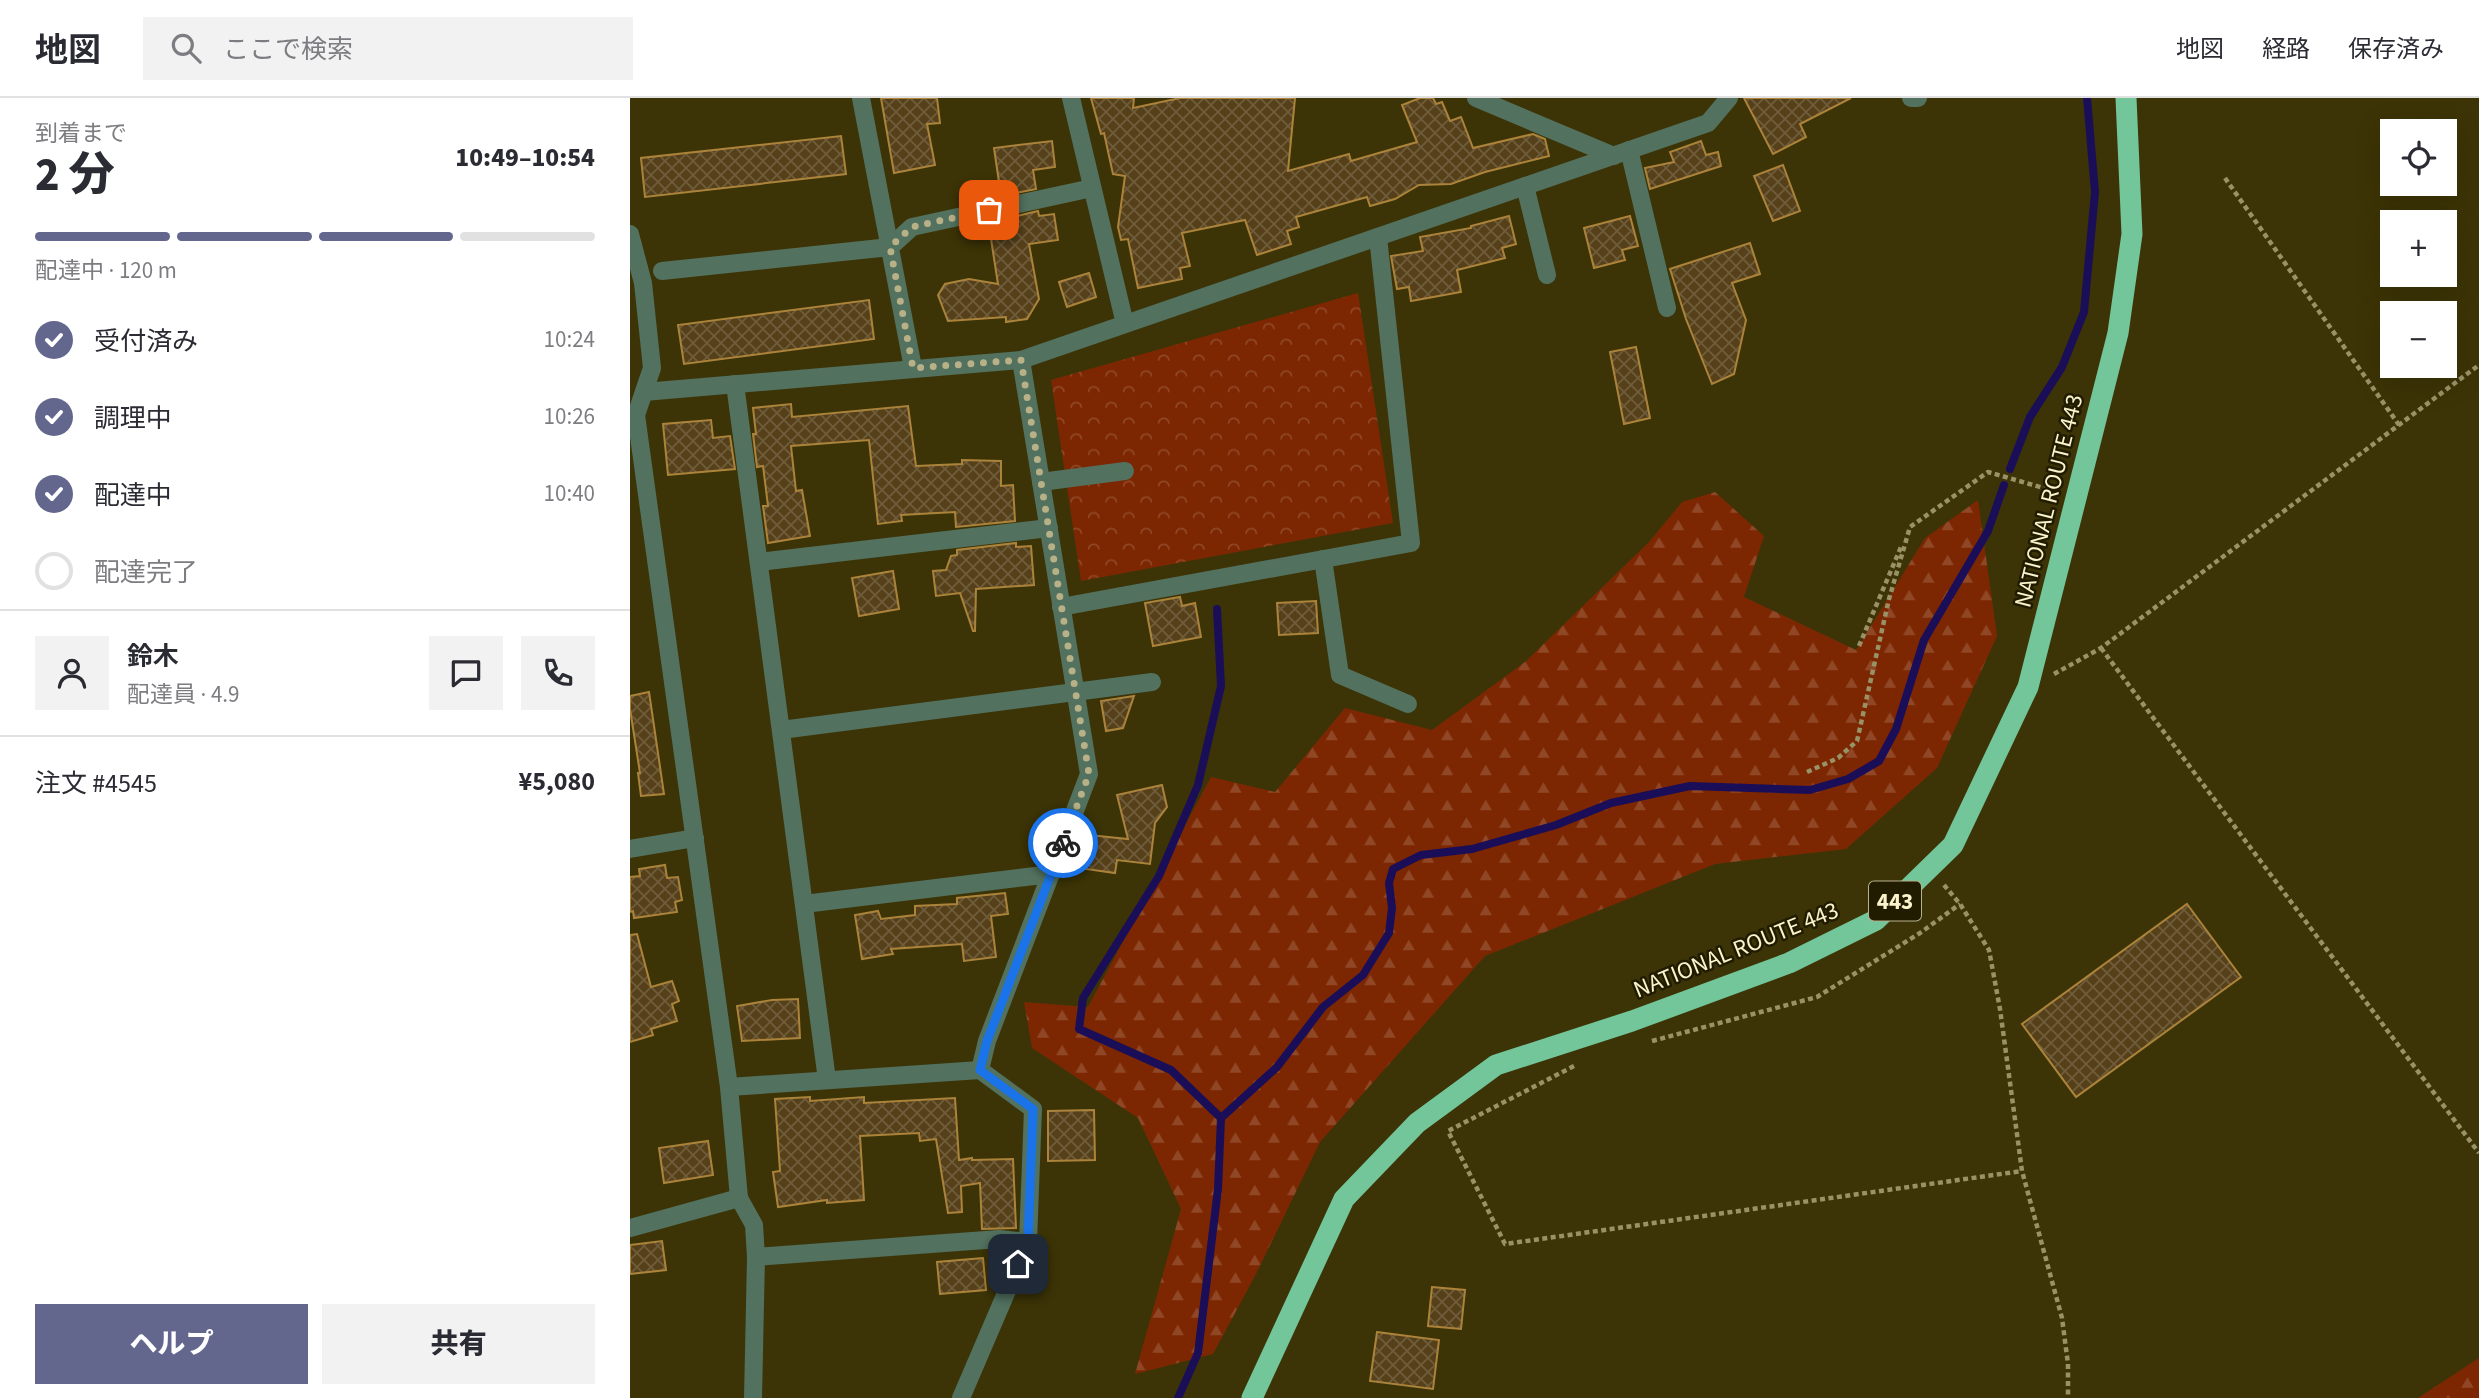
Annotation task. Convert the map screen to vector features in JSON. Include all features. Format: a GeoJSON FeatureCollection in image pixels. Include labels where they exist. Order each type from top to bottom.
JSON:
{"type":"FeatureCollection","features":[{"type":"Feature","properties":{"kind":"highway","name":"NATIONAL ROUTE 443"},"geometry":{"type":"LineString","coordinates":[[1252,1398],[1344,1199],[1417,1123],[1496,1065],[1632,1021],[1788,963],[1876,920],[1953,845],[2028,687],[2118,333],[2132,234],[2126,98]]}},
{"type":"Feature","properties":{"kind":"street"},"geometry":{"type":"LineString","coordinates":[[861,98],[913,368]]}},
{"type":"Feature","properties":{"kind":"street"},"geometry":{"type":"LineString","coordinates":[[1071,98],[1125,324]]}},
{"type":"Feature","properties":{"kind":"street"},"geometry":{"type":"LineString","coordinates":[[1476,98],[1622,153]]}},
{"type":"Feature","properties":{"kind":"street"},"geometry":{"type":"LineString","coordinates":[[644,392],[1021,360],[1708,123],[1729,98]]}},
{"type":"Feature","properties":{"kind":"street"},"geometry":{"type":"LineString","coordinates":[[1911,98],[1918,98]]}},
{"type":"Feature","properties":{"kind":"street"},"geometry":{"type":"LineString","coordinates":[[1622,153],[1667,309]]}},
{"type":"Feature","properties":{"kind":"street"},"geometry":{"type":"LineString","coordinates":[[1525,186],[1547,275]]}},
{"type":"Feature","properties":{"kind":"street"},"geometry":{"type":"LineString","coordinates":[[662,271],[890,247],[912,227],[1092,188]]}},
{"type":"Feature","properties":{"kind":"street"},"geometry":{"type":"LineString","coordinates":[[630,234],[643,283],[652,368],[633,415],[729,1087],[739,1198],[754,1225],[754,1398]]}},
{"type":"Feature","properties":{"kind":"street"},"geometry":{"type":"LineString","coordinates":[[1061,607],[1411,543],[1378,237]]}},
{"type":"Feature","properties":{"kind":"street"},"geometry":{"type":"LineString","coordinates":[[980,1070],[987,1041],[1089,774],[1021,360]]}},
{"type":"Feature","properties":{"kind":"street"},"geometry":{"type":"LineString","coordinates":[[735,384],[827,1080]]}},
{"type":"Feature","properties":{"kind":"street"},"geometry":{"type":"LineString","coordinates":[[1041,482],[1125,471]]}},
{"type":"Feature","properties":{"kind":"street"},"geometry":{"type":"LineString","coordinates":[[759,562],[1049,528]]}},
{"type":"Feature","properties":{"kind":"street"},"geometry":{"type":"LineString","coordinates":[[1323,559],[1340,675],[1409,705]]}},
{"type":"Feature","properties":{"kind":"street"},"geometry":{"type":"LineString","coordinates":[[781,730],[1152,682]]}},
{"type":"Feature","properties":{"kind":"street"},"geometry":{"type":"LineString","coordinates":[[630,849],[695,838]]}},
{"type":"Feature","properties":{"kind":"street"},"geometry":{"type":"LineString","coordinates":[[804,904],[1051,874]]}},
{"type":"Feature","properties":{"kind":"street"},"geometry":{"type":"LineString","coordinates":[[729,1087],[980,1070],[1033,1109],[1028,1242],[961,1398]]}},
{"type":"Feature","properties":{"kind":"street"},"geometry":{"type":"LineString","coordinates":[[630,1228],[739,1198]]}},
{"type":"Feature","properties":{"kind":"street"},"geometry":{"type":"LineString","coordinates":[[756,1257],[999,1239],[1028,1242]]}},
{"type":"Feature","properties":{"kind":"path"},"geometry":{"type":"LineString","coordinates":[[2225,178],[2399,425]]}},
{"type":"Feature","properties":{"kind":"path"},"geometry":{"type":"LineString","coordinates":[[2028,687],[2101,648],[2479,365]]}},
{"type":"Feature","properties":{"kind":"path"},"geometry":{"type":"LineString","coordinates":[[1859,646],[1910,527],[1988,472],[2078,498]]}},
{"type":"Feature","properties":{"kind":"path"},"geometry":{"type":"LineString","coordinates":[[1807,772],[1838,758],[1857,741],[1889,599],[1910,527]]}},
{"type":"Feature","properties":{"kind":"path"},"geometry":{"type":"LineString","coordinates":[[2101,648],[2479,1153]]}},
{"type":"Feature","properties":{"kind":"path"},"geometry":{"type":"LineString","coordinates":[[1929,869],[1960,904],[1989,950],[2000,1009],[2022,1171],[2062,1318],[2068,1364],[2068,1398]]}},
{"type":"Feature","properties":{"kind":"path"},"geometry":{"type":"LineString","coordinates":[[1647,1042],[1817,997],[1920,933],[1960,904]]}},
{"type":"Feature","properties":{"kind":"path"},"geometry":{"type":"LineString","coordinates":[[1575,1066],[1448,1131],[1505,1244],[2022,1171]]}},
{"type":"Feature","properties":{"kind":"green space"},"geometry":{"type":"Polygon","coordinates":[[[1358,293],[1393,523],[1081,581],[1051,380],[1358,293]]]}},
{"type":"Feature","properties":{"kind":"green space"},"geometry":{"type":"Polygon","coordinates":[[[1715,492],[1764,536],[1744,597],[1856,650],[1925,538],[1978,500],[1997,636],[1937,768],[1846,849],[1715,864],[1485,956],[1320,1142],[1256,1274],[1213,1354],[1135,1374],[1181,1209],[1138,1118],[1032,1048],[1024,1002],[1088,1007],[1211,777],[1275,792],[1345,708],[1432,730],[1525,662],[1649,542],[1682,502],[1715,492]]]}},
{"type":"Feature","properties":{"kind":"green space"},"geometry":{"type":"Polygon","coordinates":[[[2479,1358],[2479,1398],[2418,1398],[2479,1358]]]}},
{"type":"Feature","properties":{"kind":"building"},"geometry":{"type":"Polygon","coordinates":[[[881,98],[937,98],[940,123],[927,124],[935,165],[894,173],[881,98]]]}},
{"type":"Feature","properties":{"kind":"building"},"geometry":{"type":"Polygon","coordinates":[[[1091,98],[1134,98],[1133,108],[1180,98],[1295,98],[1288,171],[1349,154],[1351,161],[1417,142],[1402,105],[1420,98],[1433,98],[1436,104],[1442,102],[1450,121],[1461,117],[1473,148],[1533,134],[1545,139],[1549,156],[1485,172],[1451,184],[1419,185],[1395,199],[1370,206],[1367,197],[1296,217],[1299,227],[1287,231],[1291,244],[1257,255],[1245,220],[1182,233],[1190,266],[1180,268],[1182,279],[1138,288],[1128,239],[1121,240],[1118,227],[1125,176],[1113,174],[1104,133],[1101,134],[1091,98]]]}},
{"type":"Feature","properties":{"kind":"building"},"geometry":{"type":"Polygon","coordinates":[[[1744,98],[1851,98],[1800,124],[1806,137],[1773,154],[1744,98]]]}},
{"type":"Feature","properties":{"kind":"building"},"geometry":{"type":"Polygon","coordinates":[[[841,136],[846,174],[645,197],[641,158],[841,136]]]}},
{"type":"Feature","properties":{"kind":"building"},"geometry":{"type":"Polygon","coordinates":[[[1052,141],[1055,167],[1033,170],[1036,189],[1001,196],[994,148],[1052,141]]]}},
{"type":"Feature","properties":{"kind":"building"},"geometry":{"type":"Polygon","coordinates":[[[1701,141],[1706,155],[1718,152],[1721,166],[1650,189],[1645,168],[1674,162],[1670,152],[1701,141]]]}},
{"type":"Feature","properties":{"kind":"building"},"geometry":{"type":"Polygon","coordinates":[[[1783,165],[1800,211],[1773,221],[1754,176],[1783,165]]]}},
{"type":"Feature","properties":{"kind":"building"},"geometry":{"type":"Polygon","coordinates":[[[1038,211],[1039,216],[1054,214],[1058,240],[1029,244],[1039,299],[1027,319],[1006,322],[1006,317],[948,321],[938,295],[945,284],[969,279],[998,284],[989,226],[1004,223],[1004,219],[1038,211]]]}},
{"type":"Feature","properties":{"kind":"building"},"geometry":{"type":"Polygon","coordinates":[[[1509,216],[1516,244],[1502,248],[1505,258],[1457,270],[1461,292],[1411,301],[1409,287],[1397,289],[1391,256],[1423,251],[1420,237],[1471,228],[1509,216]]]}},
{"type":"Feature","properties":{"kind":"building"},"geometry":{"type":"Polygon","coordinates":[[[1630,216],[1638,246],[1622,250],[1625,260],[1594,268],[1584,228],[1630,216]]]}},
{"type":"Feature","properties":{"kind":"building"},"geometry":{"type":"Polygon","coordinates":[[[1750,243],[1760,274],[1732,283],[1746,320],[1734,374],[1712,384],[1686,319],[1670,269],[1750,243]]]}},
{"type":"Feature","properties":{"kind":"building"},"geometry":{"type":"Polygon","coordinates":[[[1089,273],[1096,297],[1067,307],[1059,282],[1089,273]]]}},
{"type":"Feature","properties":{"kind":"building"},"geometry":{"type":"Polygon","coordinates":[[[869,300],[874,339],[684,364],[678,325],[869,300]]]}},
{"type":"Feature","properties":{"kind":"building"},"geometry":{"type":"Polygon","coordinates":[[[1636,347],[1650,418],[1624,424],[1610,352],[1636,347]]]}},
{"type":"Feature","properties":{"kind":"building"},"geometry":{"type":"Polygon","coordinates":[[[791,404],[792,417],[908,406],[916,466],[962,464],[962,460],[1001,461],[1001,486],[1013,485],[1015,521],[956,527],[955,512],[901,515],[902,521],[878,524],[869,440],[791,446],[796,491],[802,490],[810,536],[768,543],[763,506],[768,506],[763,466],[757,467],[753,408],[791,404]]]}},
{"type":"Feature","properties":{"kind":"building"},"geometry":{"type":"Polygon","coordinates":[[[711,420],[713,438],[730,436],[735,469],[668,475],[663,424],[711,420]]]}},
{"type":"Feature","properties":{"kind":"building"},"geometry":{"type":"Polygon","coordinates":[[[1016,543],[1016,547],[1031,546],[1034,585],[976,589],[973,631],[960,593],[936,596],[933,571],[946,570],[951,556],[957,555],[957,550],[1016,543]]]}},
{"type":"Feature","properties":{"kind":"building"},"geometry":{"type":"Polygon","coordinates":[[[893,571],[899,609],[859,616],[852,578],[893,571]]]}},
{"type":"Feature","properties":{"kind":"building"},"geometry":{"type":"Polygon","coordinates":[[[1180,597],[1182,606],[1195,603],[1201,637],[1153,646],[1145,603],[1180,597]]]}},
{"type":"Feature","properties":{"kind":"building"},"geometry":{"type":"Polygon","coordinates":[[[1316,601],[1318,633],[1279,635],[1277,603],[1316,601]]]}},
{"type":"Feature","properties":{"kind":"building"},"geometry":{"type":"Polygon","coordinates":[[[649,692],[664,794],[641,796],[630,696],[649,692]]]}},
{"type":"Feature","properties":{"kind":"building"},"geometry":{"type":"Polygon","coordinates":[[[1134,696],[1123,728],[1106,731],[1101,701],[1134,696]]]}},
{"type":"Feature","properties":{"kind":"building"},"geometry":{"type":"Polygon","coordinates":[[[1162,785],[1167,807],[1155,823],[1150,864],[1117,860],[1115,873],[1086,869],[1088,855],[1078,854],[1080,834],[1128,839],[1117,795],[1162,785]]]}},
{"type":"Feature","properties":{"kind":"building"},"geometry":{"type":"Polygon","coordinates":[[[665,865],[667,878],[678,877],[682,900],[675,902],[677,912],[634,918],[633,911],[630,912],[630,877],[640,876],[639,869],[665,865]]]}},
{"type":"Feature","properties":{"kind":"building"},"geometry":{"type":"Polygon","coordinates":[[[1005,893],[1008,914],[991,916],[996,957],[964,961],[962,944],[891,949],[893,954],[862,959],[855,915],[878,911],[881,919],[915,915],[915,906],[957,904],[957,898],[1005,893]]]}},
{"type":"Feature","properties":{"kind":"building"},"geometry":{"type":"Polygon","coordinates":[[[2187,904],[2241,977],[2076,1097],[2022,1024],[2187,904]]]}},
{"type":"Feature","properties":{"kind":"building"},"geometry":{"type":"Polygon","coordinates":[[[637,934],[651,987],[672,981],[679,1001],[672,1004],[677,1021],[651,1029],[653,1035],[630,1042],[630,935],[637,934]]]}},
{"type":"Feature","properties":{"kind":"building"},"geometry":{"type":"Polygon","coordinates":[[[798,999],[800,1038],[742,1041],[737,1006],[798,999]]]}},
{"type":"Feature","properties":{"kind":"building"},"geometry":{"type":"Polygon","coordinates":[[[810,1097],[810,1101],[864,1097],[864,1103],[955,1098],[959,1160],[1013,1159],[1016,1228],[982,1229],[980,1183],[961,1186],[962,1212],[948,1213],[936,1139],[920,1141],[919,1133],[860,1136],[864,1200],[827,1203],[827,1200],[778,1207],[773,1172],[780,1171],[775,1099],[810,1097]]]}},
{"type":"Feature","properties":{"kind":"building"},"geometry":{"type":"Polygon","coordinates":[[[1094,1110],[1095,1160],[1048,1161],[1048,1111],[1094,1110]]]}},
{"type":"Feature","properties":{"kind":"building"},"geometry":{"type":"Polygon","coordinates":[[[708,1141],[713,1175],[664,1183],[659,1148],[708,1141]]]}},
{"type":"Feature","properties":{"kind":"building"},"geometry":{"type":"Polygon","coordinates":[[[662,1241],[666,1270],[630,1274],[630,1245],[662,1241]]]}},
{"type":"Feature","properties":{"kind":"building"},"geometry":{"type":"Polygon","coordinates":[[[983,1258],[986,1290],[940,1294],[937,1262],[983,1258]]]}},
{"type":"Feature","properties":{"kind":"building"},"geometry":{"type":"Polygon","coordinates":[[[1432,1287],[1465,1290],[1461,1329],[1428,1326],[1432,1287]]]}},
{"type":"Feature","properties":{"kind":"building"},"geometry":{"type":"Polygon","coordinates":[[[1377,1332],[1439,1340],[1433,1389],[1370,1381],[1377,1332]]]}},
{"type":"Feature","properties":{"kind":"waterway"},"geometry":{"type":"LineString","coordinates":[[2010,469],[2030,417],[2062,367],[2084,312],[2095,192],[2087,98]]}},
{"type":"Feature","properties":{"kind":"waterway"},"geometry":{"type":"LineString","coordinates":[[1178,1398],[1198,1353],[1218,1189],[1221,1118],[1277,1067],[1323,1007],[1363,975],[1389,933],[1392,908],[1389,883],[1393,869],[1421,855],[1472,849],[1556,825],[1611,803],[1690,786],[1810,790],[1848,779],[1879,761],[1896,729],[1924,640],[1988,531],[2004,485]]}},
{"type":"Feature","properties":{"kind":"waterway"},"geometry":{"type":"LineString","coordinates":[[1217,609],[1221,686],[1198,785],[1159,876],[1083,998],[1079,1029],[1171,1070],[1221,1118]]}},
{"type":"Feature","properties":{"kind":"way so far"},"geometry":{"type":"LineString","coordinates":[[989,210],[912,227],[890,247],[913,368],[1021,360],[1089,774],[1063,843]]}},
{"type":"Feature","properties":{"kind":"route"},"geometry":{"type":"LineString","coordinates":[[1018,1264],[1028,1242],[1033,1109],[980,1070],[987,1041],[1063,843]]}}]}
